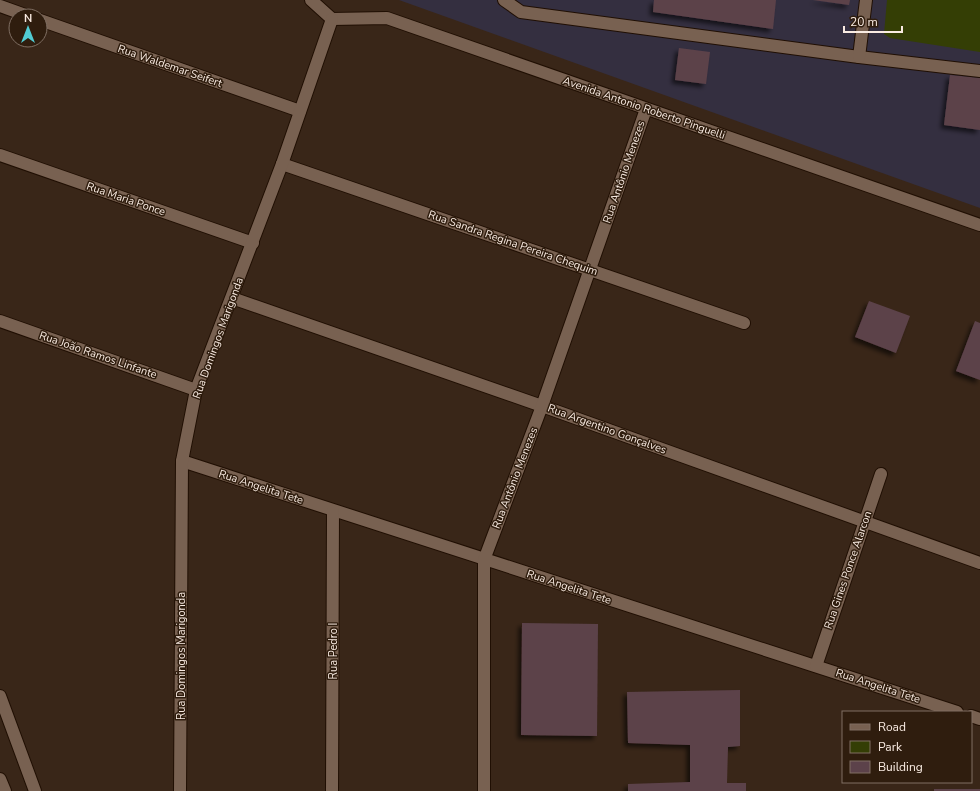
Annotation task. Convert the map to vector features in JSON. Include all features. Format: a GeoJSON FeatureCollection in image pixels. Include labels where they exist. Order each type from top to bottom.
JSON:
{"type":"FeatureCollection","features":[{"type":"Feature","properties":{"kind":"street"},"geometry":{"type":"LineString","coordinates":[[311,0],[332,19]]}},
{"type":"Feature","properties":{"kind":"street"},"geometry":{"type":"LineString","coordinates":[[504,0],[521,12],[859,57],[980,71]]}},
{"type":"Feature","properties":{"kind":"street"},"geometry":{"type":"LineString","coordinates":[[859,57],[866,0]]}},
{"type":"Feature","properties":{"kind":"street","name":"Avenida Antonio Roberto Pinguelli"},"geometry":{"type":"LineString","coordinates":[[332,19],[387,18],[980,225]]}},
{"type":"Feature","properties":{"kind":"street","name":"Rua Domingos Marigonda"},"geometry":{"type":"LineString","coordinates":[[180,791],[182,461],[196,390],[282,164],[332,19]]}},
{"type":"Feature","properties":{"kind":"street","name":"Rua Waldemar Seifert"},"geometry":{"type":"LineString","coordinates":[[48,23],[300,111]]}},
{"type":"Feature","properties":{"kind":"street","name":"Rua Antônio Menezes"},"geometry":{"type":"LineString","coordinates":[[484,791],[484,560],[542,406],[646,109]]}},
{"type":"Feature","properties":{"kind":"street","name":"Rua Maria Ponce"},"geometry":{"type":"LineString","coordinates":[[0,156],[253,243]]}},
{"type":"Feature","properties":{"kind":"street","name":"Rua Sandra Regina Pereira Chequim"},"geometry":{"type":"LineString","coordinates":[[282,164],[744,323]]}},
{"type":"Feature","properties":{"kind":"street","name":"Rua Argentino Gonçalves"},"geometry":{"type":"LineString","coordinates":[[232,298],[542,406],[980,563]]}},
{"type":"Feature","properties":{"kind":"street","name":"Rua João Ramos Linfante"},"geometry":{"type":"LineString","coordinates":[[0,321],[196,390]]}},
{"type":"Feature","properties":{"kind":"street","name":"Rua Angelita Tete"},"geometry":{"type":"LineString","coordinates":[[182,461],[484,560],[955,711]]}},
{"type":"Feature","properties":{"kind":"street","name":"Rua Gines Ponce Alarcon"},"geometry":{"type":"LineString","coordinates":[[816,666],[880,474]]}},
{"type":"Feature","properties":{"kind":"street","name":"Rua Pedro I"},"geometry":{"type":"LineString","coordinates":[[332,791],[333,511]]}},
{"type":"Feature","properties":{"kind":"street"},"geometry":{"type":"LineString","coordinates":[[0,696],[35,791]]}},
{"type":"Feature","properties":{"kind":"street"},"geometry":{"type":"LineString","coordinates":[[0,778],[5,791]]}},
{"type":"Feature","properties":{"kind":"shaded area"},"geometry":{"type":"Polygon","coordinates":[[[399,0],[980,0],[980,208],[399,0]]]}},
{"type":"Feature","properties":{"kind":"green space"},"geometry":{"type":"Polygon","coordinates":[[[887,0],[980,0],[980,52],[890,38],[884,34],[887,0]]]}},
{"type":"Feature","properties":{"kind":"building"},"geometry":{"type":"Polygon","coordinates":[[[654,0],[776,0],[773,29],[653,12],[654,0]]]}},
{"type":"Feature","properties":{"kind":"building"},"geometry":{"type":"Polygon","coordinates":[[[813,0],[850,0],[849,5],[813,0]]]}},
{"type":"Feature","properties":{"kind":"building"},"geometry":{"type":"Polygon","coordinates":[[[679,48],[710,52],[706,84],[675,80],[679,48]]]}},
{"type":"Feature","properties":{"kind":"building"},"geometry":{"type":"Polygon","coordinates":[[[950,75],[980,78],[980,130],[944,125],[950,75]]]}},
{"type":"Feature","properties":{"kind":"building"},"geometry":{"type":"Polygon","coordinates":[[[869,301],[910,316],[896,353],[855,337],[869,301]]]}},
{"type":"Feature","properties":{"kind":"building"},"geometry":{"type":"Polygon","coordinates":[[[975,321],[980,323],[980,380],[956,371],[975,321]]]}},
{"type":"Feature","properties":{"kind":"building"},"geometry":{"type":"Polygon","coordinates":[[[522,623],[598,624],[597,736],[521,735],[522,623]]]}},
{"type":"Feature","properties":{"kind":"building"},"geometry":{"type":"Polygon","coordinates":[[[740,690],[740,746],[728,747],[727,783],[746,783],[746,791],[628,791],[628,784],[690,782],[690,745],[628,743],[627,692],[740,690]]]}},
{"type":"Feature","properties":{"kind":"building"},"geometry":{"type":"Polygon","coordinates":[[[934,789],[980,789],[980,791],[934,791],[934,789]]]}}]}
